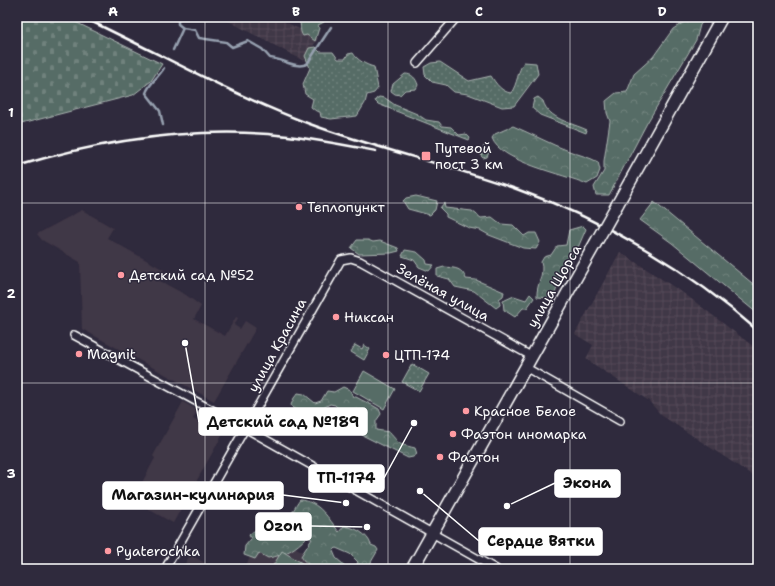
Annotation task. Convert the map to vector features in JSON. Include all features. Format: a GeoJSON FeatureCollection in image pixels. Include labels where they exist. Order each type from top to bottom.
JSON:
{"type":"FeatureCollection","features":[{"type":"Feature","properties":{"kind":"main road","name":"улица Щорса"},"geometry":{"type":"LineString","coordinates":[[412,569],[722,17]]}},
{"type":"Feature","properties":{"kind":"street"},"geometry":{"type":"LineString","coordinates":[[417,63],[457,17]]}},
{"type":"Feature","properties":{"kind":"street","name":"Зелёная улица"},"geometry":{"type":"LineString","coordinates":[[341,260],[351,258],[360,261],[531,356]]}},
{"type":"Feature","properties":{"kind":"street","name":"улица Красина"},"geometry":{"type":"LineString","coordinates":[[165,569],[341,260]]}},
{"type":"Feature","properties":{"kind":"street"},"geometry":{"type":"LineString","coordinates":[[74,335],[245,428],[496,569]]}},
{"type":"Feature","properties":{"kind":"street"},"geometry":{"type":"LineString","coordinates":[[525,367],[620,421]]}},
{"type":"Feature","properties":{"kind":"shaded area"},"geometry":{"type":"Polygon","coordinates":[[[221,17],[281,17],[281,20],[318,38],[304,61],[221,17]]]}},
{"type":"Feature","properties":{"kind":"shaded area"},"geometry":{"type":"Polygon","coordinates":[[[82,210],[113,228],[107,238],[164,270],[158,280],[186,295],[201,306],[194,319],[225,336],[236,317],[238,318],[234,325],[240,329],[245,321],[256,328],[214,401],[82,329],[80,262],[42,240],[37,234],[82,210]]]}},
{"type":"Feature","properties":{"kind":"shaded area"},"geometry":{"type":"Polygon","coordinates":[[[620,252],[686,295],[758,350],[758,479],[661,415],[649,401],[586,359],[593,345],[575,334],[620,252]]]}},
{"type":"Feature","properties":{"kind":"shaded area"},"geometry":{"type":"Polygon","coordinates":[[[183,402],[197,410],[193,419],[208,427],[210,424],[224,432],[173,523],[148,509],[146,504],[147,498],[137,492],[155,458],[153,456],[183,402]]]}},
{"type":"Feature","properties":{"kind":"shaded area"},"geometry":{"type":"Polygon","coordinates":[[[279,538],[324,564],[328,569],[244,569],[255,548],[279,538]]]}},
{"type":"Feature","properties":{"kind":"shaded area"},"geometry":{"type":"Polygon","coordinates":[[[191,555],[215,569],[182,569],[191,555]]]}},
{"type":"Feature","properties":{"kind":"green space"},"geometry":{"type":"Polygon","coordinates":[[[17,17],[65,17],[162,64],[151,81],[133,95],[17,125],[17,17]]]}},
{"type":"Feature","properties":{"kind":"green space"},"geometry":{"type":"Polygon","coordinates":[[[291,17],[325,17],[324,22],[318,25],[319,28],[315,41],[307,35],[303,36],[301,33],[300,23],[291,17]]]}},
{"type":"Feature","properties":{"kind":"green space"},"geometry":{"type":"Polygon","coordinates":[[[687,17],[707,17],[700,25],[696,40],[647,123],[609,195],[596,195],[594,187],[604,171],[610,121],[607,113],[606,101],[616,93],[627,92],[634,74],[653,57],[673,29],[686,21],[687,17]]]}},
{"type":"Feature","properties":{"kind":"green space"},"geometry":{"type":"Polygon","coordinates":[[[315,47],[320,52],[333,52],[338,59],[345,59],[348,54],[353,53],[362,62],[374,67],[378,88],[374,93],[367,95],[365,103],[357,116],[331,119],[321,117],[320,112],[311,107],[313,99],[305,94],[303,84],[310,68],[305,56],[309,48],[315,47]]]}},
{"type":"Feature","properties":{"kind":"green space"},"geometry":{"type":"Polygon","coordinates":[[[440,62],[469,81],[491,76],[497,85],[511,93],[524,62],[536,63],[538,74],[514,106],[502,107],[468,94],[454,92],[446,85],[432,82],[425,75],[424,67],[431,63],[440,62]]]}},
{"type":"Feature","properties":{"kind":"green space"},"geometry":{"type":"Polygon","coordinates":[[[405,74],[415,78],[418,85],[416,89],[405,90],[400,95],[395,94],[391,91],[393,84],[405,74]]]}},
{"type":"Feature","properties":{"kind":"green space"},"geometry":{"type":"Polygon","coordinates":[[[379,97],[385,98],[395,105],[417,114],[426,120],[439,122],[442,126],[451,127],[459,135],[466,134],[470,138],[469,140],[378,104],[375,101],[379,97]]]}},
{"type":"Feature","properties":{"kind":"green space"},"geometry":{"type":"Polygon","coordinates":[[[538,97],[555,116],[561,120],[587,130],[586,133],[540,115],[532,108],[534,99],[538,97]]]}},
{"type":"Feature","properties":{"kind":"green space"},"geometry":{"type":"Polygon","coordinates":[[[513,126],[598,162],[600,170],[597,178],[587,184],[534,166],[507,154],[497,146],[492,138],[495,134],[513,126]]]}},
{"type":"Feature","properties":{"kind":"green space"},"geometry":{"type":"Polygon","coordinates":[[[484,146],[490,150],[487,157],[483,158],[481,156],[484,146]]]}},
{"type":"Feature","properties":{"kind":"green space"},"geometry":{"type":"Polygon","coordinates":[[[416,196],[437,201],[435,210],[430,215],[408,209],[403,201],[406,198],[416,196]]]}},
{"type":"Feature","properties":{"kind":"green space"},"geometry":{"type":"Polygon","coordinates":[[[654,202],[758,288],[758,314],[672,243],[640,220],[654,202]]]}},
{"type":"Feature","properties":{"kind":"green space"},"geometry":{"type":"Polygon","coordinates":[[[444,203],[445,208],[472,211],[481,218],[492,217],[501,224],[513,225],[524,236],[529,233],[536,233],[540,242],[536,249],[523,248],[480,230],[469,228],[446,217],[446,214],[440,208],[444,203]]]}},
{"type":"Feature","properties":{"kind":"green space"},"geometry":{"type":"Polygon","coordinates":[[[583,226],[586,229],[573,259],[560,277],[555,294],[550,298],[537,297],[542,271],[541,262],[544,257],[551,255],[557,246],[566,245],[569,230],[583,226]]]}},
{"type":"Feature","properties":{"kind":"green space"},"geometry":{"type":"Polygon","coordinates":[[[357,240],[368,240],[373,242],[380,241],[398,248],[399,251],[391,253],[359,254],[351,248],[357,240]]]}},
{"type":"Feature","properties":{"kind":"green space"},"geometry":{"type":"Polygon","coordinates":[[[405,250],[417,252],[426,260],[427,264],[434,265],[429,271],[419,267],[414,260],[402,256],[405,250]]]}},
{"type":"Feature","properties":{"kind":"green space"},"geometry":{"type":"Polygon","coordinates":[[[444,267],[458,269],[463,273],[466,279],[476,280],[504,292],[503,296],[499,299],[500,305],[496,308],[474,291],[455,287],[449,279],[437,276],[437,269],[444,267]]]}},
{"type":"Feature","properties":{"kind":"green space"},"geometry":{"type":"Polygon","coordinates":[[[530,294],[534,298],[527,308],[523,308],[515,317],[504,310],[503,301],[514,296],[526,300],[530,294]]]}},
{"type":"Feature","properties":{"kind":"green space"},"geometry":{"type":"Polygon","coordinates":[[[355,345],[362,349],[364,345],[370,349],[364,360],[351,352],[355,345]]]}},
{"type":"Feature","properties":{"kind":"green space"},"geometry":{"type":"Polygon","coordinates":[[[412,364],[429,374],[419,391],[402,382],[412,364]]]}},
{"type":"Feature","properties":{"kind":"green space"},"geometry":{"type":"Polygon","coordinates":[[[364,371],[395,389],[384,409],[353,391],[364,371]]]}},
{"type":"Feature","properties":{"kind":"green space"},"geometry":{"type":"Polygon","coordinates":[[[343,387],[350,390],[353,397],[356,397],[379,409],[381,414],[376,421],[376,430],[389,432],[399,443],[415,448],[417,454],[408,458],[362,435],[358,420],[344,414],[335,405],[330,404],[313,414],[296,413],[291,405],[298,393],[304,394],[315,403],[321,401],[327,391],[334,392],[343,387]]]}},
{"type":"Feature","properties":{"kind":"green space"},"geometry":{"type":"Polygon","coordinates":[[[300,500],[307,501],[318,507],[339,532],[344,526],[364,534],[371,545],[376,547],[378,550],[367,569],[355,569],[358,562],[350,554],[336,548],[333,551],[336,558],[344,565],[343,569],[325,569],[309,565],[301,556],[312,539],[307,537],[294,548],[280,555],[268,558],[259,553],[255,559],[244,555],[245,546],[251,539],[249,535],[253,531],[262,528],[275,527],[284,523],[300,500]]]}},
{"type":"Feature","properties":{"kind":"green space"},"geometry":{"type":"Polygon","coordinates":[[[282,551],[312,569],[271,569],[282,551]]]}},
{"type":"Feature","properties":{"kind":"waterway"},"geometry":{"type":"LineString","coordinates":[[181,17],[178,20],[178,24],[183,28],[195,30],[199,38],[226,42],[232,47],[248,41],[262,49],[270,58],[293,65],[307,64],[331,27]]}},
{"type":"Feature","properties":{"kind":"waterway"},"geometry":{"type":"LineString","coordinates":[[173,50],[183,28]]}},
{"type":"Feature","properties":{"kind":"waterway"},"geometry":{"type":"LineString","coordinates":[[163,125],[160,111],[146,93],[149,86],[164,68]]}},
{"type":"Feature","properties":{"kind":"railway"},"geometry":{"type":"LineString","coordinates":[[82,17],[278,112],[360,141],[493,181],[551,202],[615,232],[645,249],[704,288],[758,331]]}},
{"type":"Feature","properties":{"kind":"railway"},"geometry":{"type":"LineString","coordinates":[[17,166],[47,157],[109,144],[173,135],[205,133],[282,135],[376,151]]}},
{"type":"Feature","properties":{"kind":"place","name":"Путевой пост 3 км"},"geometry":{"type":"Point","coordinates":[426,156]}},
{"type":"Feature","properties":{"kind":"place","name":"Теплопункт"},"geometry":{"type":"Point","coordinates":[299,207]}},
{"type":"Feature","properties":{"kind":"place","name":"Детский сад №52"},"geometry":{"type":"Point","coordinates":[121,275]}},
{"type":"Feature","properties":{"kind":"place","name":"Никсан"},"geometry":{"type":"Point","coordinates":[336,317]}},
{"type":"Feature","properties":{"kind":"place","name":"Детский сад №189"},"geometry":{"type":"Point","coordinates":[185,343]}},
{"type":"Feature","properties":{"kind":"place","name":"Magnit"},"geometry":{"type":"Point","coordinates":[79,354]}},
{"type":"Feature","properties":{"kind":"place","name":"ЦТП-174"},"geometry":{"type":"Point","coordinates":[386,355]}},
{"type":"Feature","properties":{"kind":"place","name":"Красное Белое"},"geometry":{"type":"Point","coordinates":[466,411]}},
{"type":"Feature","properties":{"kind":"place","name":"ТП-1174"},"geometry":{"type":"Point","coordinates":[414,423]}},
{"type":"Feature","properties":{"kind":"place","name":"Фаэтон иномарка"},"geometry":{"type":"Point","coordinates":[453,434]}},
{"type":"Feature","properties":{"kind":"place","name":"Фаэтон"},"geometry":{"type":"Point","coordinates":[440,457]}},
{"type":"Feature","properties":{"kind":"place","name":"Сердце Вятки"},"geometry":{"type":"Point","coordinates":[420,491]}},
{"type":"Feature","properties":{"kind":"place","name":"Магазин-кулинария"},"geometry":{"type":"Point","coordinates":[346,503]}},
{"type":"Feature","properties":{"kind":"place","name":"Экона"},"geometry":{"type":"Point","coordinates":[507,506]}},
{"type":"Feature","properties":{"kind":"place","name":"Ozon"},"geometry":{"type":"Point","coordinates":[367,527]}},
{"type":"Feature","properties":{"kind":"place","name":"Pyaterochka"},"geometry":{"type":"Point","coordinates":[108,551]}}]}
